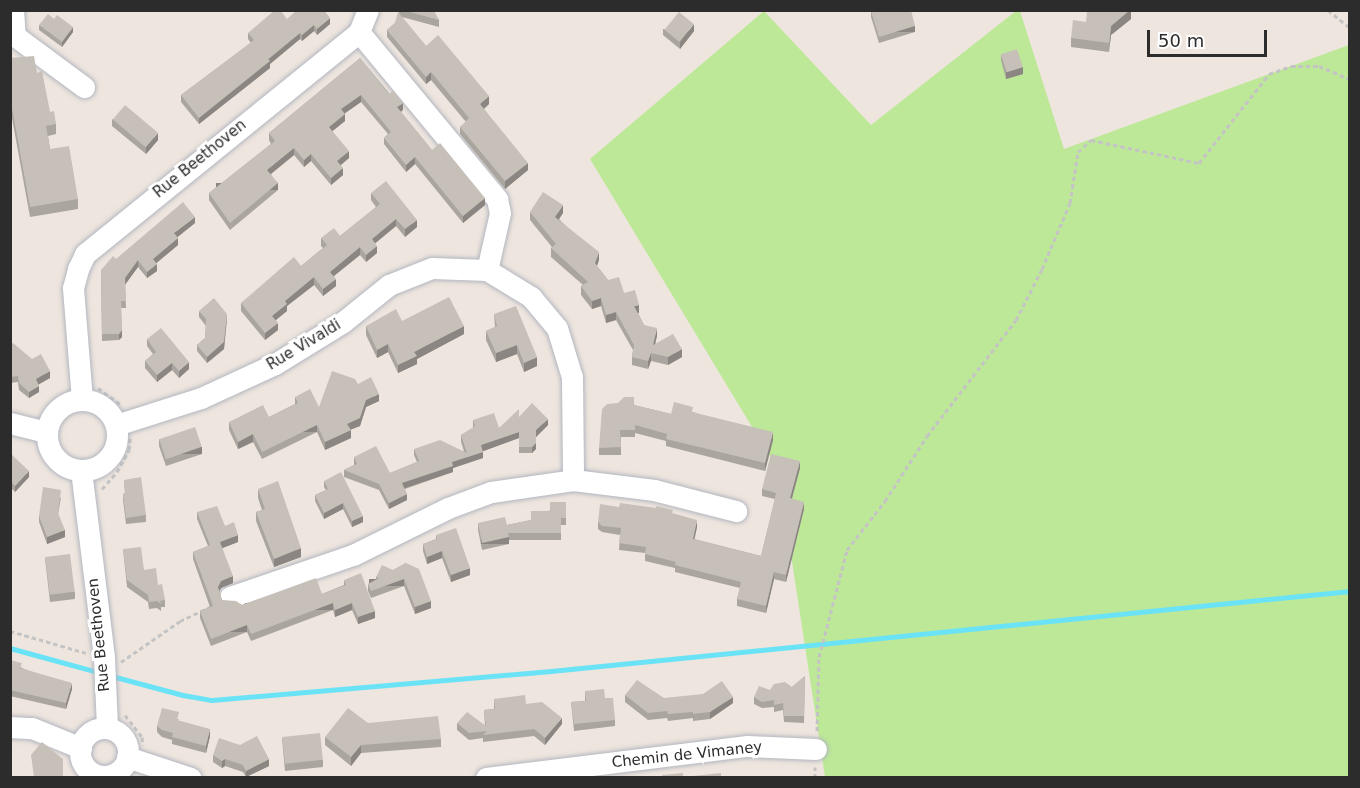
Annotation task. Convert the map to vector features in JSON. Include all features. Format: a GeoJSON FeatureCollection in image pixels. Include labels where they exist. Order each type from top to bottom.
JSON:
{"type":"FeatureCollection","features":[{"type":"Feature","properties":{"kind":"street"},"geometry":{"type":"LineString","coordinates":[[13,10],[15,36],[84,87]]}},
{"type":"Feature","properties":{"kind":"street"},"geometry":{"type":"LineString","coordinates":[[368,10],[359,32],[497,199],[500,213],[487,270]]}},
{"type":"Feature","properties":{"kind":"street","name":"Rue Beethoven"},"geometry":{"type":"LineString","coordinates":[[86,392],[74,288],[78,269],[85,254],[359,32]]}},
{"type":"Feature","properties":{"kind":"street","name":"Rue Vivaldi"},"geometry":{"type":"LineString","coordinates":[[124,423],[201,398],[275,364],[342,322],[389,285],[432,268],[487,270],[531,297],[557,328],[572,377],[573,480]]}},
{"type":"Feature","properties":{"kind":"street"},"geometry":{"type":"LineString","coordinates":[[86,392],[124,423],[111,454],[103,463],[81,470],[59,462],[52,453],[46,432],[50,420],[63,405],[86,392]]}},
{"type":"Feature","properties":{"kind":"street"},"geometry":{"type":"LineString","coordinates":[[10,423],[46,432]]}},
{"type":"Feature","properties":{"kind":"street","name":"Rue Beethoven"},"geometry":{"type":"LineString","coordinates":[[81,470],[111,664],[107,728]]}},
{"type":"Feature","properties":{"kind":"street"},"geometry":{"type":"LineString","coordinates":[[230,597],[353,555],[448,507],[491,492],[573,480],[654,490],[736,511]]}},
{"type":"Feature","properties":{"kind":"street"},"geometry":{"type":"LineString","coordinates":[[10,727],[32,728],[81,748]]}},
{"type":"Feature","properties":{"kind":"street"},"geometry":{"type":"LineString","coordinates":[[137,760],[113,774],[98,776],[86,768],[81,748],[87,735],[107,728],[121,735],[137,760],[191,777]]}},
{"type":"Feature","properties":{"kind":"street","name":"Chemin de Vimaney"},"geometry":{"type":"LineString","coordinates":[[486,777],[511,776],[747,746],[816,749]]}},
{"type":"Feature","properties":{"kind":"path"},"geometry":{"type":"LineString","coordinates":[[1328,10],[1350,28]]}},
{"type":"Feature","properties":{"kind":"path"},"geometry":{"type":"LineString","coordinates":[[815,777],[819,657],[847,550],[885,501],[927,436],[1016,320],[1042,269],[1070,203],[1078,152],[1091,140],[1199,163],[1269,74],[1291,66],[1319,66],[1350,80]]}},
{"type":"Feature","properties":{"kind":"path"},"geometry":{"type":"LineString","coordinates":[[86,392],[110,394],[127,411],[124,423],[129,450],[117,472],[101,490]]}},
{"type":"Feature","properties":{"kind":"path"},"geometry":{"type":"LineString","coordinates":[[10,631],[111,664],[180,621],[230,597]]}},
{"type":"Feature","properties":{"kind":"path"},"geometry":{"type":"LineString","coordinates":[[123,712],[142,737],[137,760]]}},
{"type":"Feature","properties":{"kind":"green space"},"geometry":{"type":"Polygon","coordinates":[[[764,11],[871,125],[1016,11],[1020,11],[1064,149],[1349,45],[1349,777],[825,777],[778,470],[590,159],[764,11]]]}},
{"type":"Feature","properties":{"kind":"building"},"geometry":{"type":"Polygon","coordinates":[[[275,10],[280,10],[287,19],[297,10],[324,10],[330,18],[317,29],[314,25],[302,35],[300,33],[268,59],[270,61],[199,118],[181,95],[254,40],[248,33],[275,10]]]}},
{"type":"Feature","properties":{"kind":"building"},"geometry":{"type":"Polygon","coordinates":[[[402,10],[433,10],[439,20],[402,10]]]}},
{"type":"Feature","properties":{"kind":"building"},"geometry":{"type":"Polygon","coordinates":[[[911,10],[915,26],[879,37],[871,11],[911,10]]]}},
{"type":"Feature","properties":{"kind":"building"},"geometry":{"type":"Polygon","coordinates":[[[1090,10],[1130,10],[1111,26],[1109,43],[1071,38],[1073,20],[1086,22],[1087,12],[1090,10]]]}},
{"type":"Feature","properties":{"kind":"building"},"geometry":{"type":"Polygon","coordinates":[[[398,12],[426,46],[438,35],[489,96],[480,104],[528,163],[505,181],[460,127],[469,118],[431,72],[426,77],[387,30],[395,23],[398,12]]]}},
{"type":"Feature","properties":{"kind":"building"},"geometry":{"type":"Polygon","coordinates":[[[679,12],[694,24],[679,42],[665,30],[679,12]]]}},
{"type":"Feature","properties":{"kind":"building"},"geometry":{"type":"Polygon","coordinates":[[[48,14],[54,19],[57,15],[73,27],[62,42],[39,25],[48,14]]]}},
{"type":"Feature","properties":{"kind":"building"},"geometry":{"type":"Polygon","coordinates":[[[1017,49],[1023,67],[1007,72],[1001,54],[1017,49]]]}},
{"type":"Feature","properties":{"kind":"building"},"geometry":{"type":"Polygon","coordinates":[[[34,56],[37,73],[42,71],[50,112],[54,111],[56,124],[46,126],[50,149],[69,146],[78,199],[30,207],[10,97],[10,58],[34,56]]]}},
{"type":"Feature","properties":{"kind":"building"},"geometry":{"type":"Polygon","coordinates":[[[360,58],[389,94],[393,91],[403,103],[397,107],[432,150],[440,143],[485,198],[463,216],[415,157],[406,165],[384,138],[391,132],[361,95],[341,109],[345,114],[329,127],[349,151],[337,161],[343,168],[331,178],[311,154],[304,160],[294,148],[267,170],[278,183],[230,223],[209,193],[275,141],[269,133],[360,58]]]}},
{"type":"Feature","properties":{"kind":"building"},"geometry":{"type":"Polygon","coordinates":[[[125,105],[158,133],[146,147],[113,120],[125,105]]]}},
{"type":"Feature","properties":{"kind":"building"},"geometry":{"type":"Polygon","coordinates":[[[386,181],[417,220],[405,229],[396,219],[372,239],[377,246],[366,255],[360,247],[330,272],[336,279],[323,289],[314,277],[285,301],[287,304],[272,316],[278,323],[265,333],[241,303],[294,257],[301,266],[327,245],[321,238],[334,228],[340,236],[380,204],[371,193],[386,181]]]}},
{"type":"Feature","properties":{"kind":"building"},"geometry":{"type":"Polygon","coordinates":[[[543,192],[563,205],[555,217],[599,252],[595,263],[608,280],[619,277],[624,293],[635,290],[639,305],[634,306],[644,325],[657,328],[653,345],[673,334],[682,349],[668,357],[651,353],[648,361],[632,357],[634,345],[616,312],[606,315],[601,298],[592,301],[581,286],[588,282],[551,248],[556,244],[530,212],[543,192]]]}},
{"type":"Feature","properties":{"kind":"building"},"geometry":{"type":"Polygon","coordinates":[[[183,202],[195,217],[174,233],[178,238],[153,259],[157,264],[147,272],[138,260],[125,278],[126,301],[121,301],[122,330],[119,334],[102,334],[101,270],[113,256],[116,259],[183,202]]]}},
{"type":"Feature","properties":{"kind":"building"},"geometry":{"type":"Polygon","coordinates":[[[449,297],[464,326],[414,352],[417,356],[398,365],[388,344],[377,350],[366,326],[396,309],[402,321],[449,297]]]}},
{"type":"Feature","properties":{"kind":"building"},"geometry":{"type":"Polygon","coordinates":[[[214,298],[227,314],[224,342],[207,357],[197,345],[205,338],[206,319],[199,311],[214,298]]]}},
{"type":"Feature","properties":{"kind":"building"},"geometry":{"type":"Polygon","coordinates":[[[516,306],[537,357],[524,363],[517,345],[496,353],[486,331],[497,326],[494,314],[516,306]]]}},
{"type":"Feature","properties":{"kind":"building"},"geometry":{"type":"Polygon","coordinates":[[[161,328],[189,362],[179,371],[172,363],[157,375],[145,361],[156,352],[147,339],[161,328]]]}},
{"type":"Feature","properties":{"kind":"building"},"geometry":{"type":"Polygon","coordinates":[[[13,343],[32,359],[41,354],[50,371],[36,379],[39,386],[29,392],[19,383],[18,376],[10,377],[10,346],[13,343]]]}},
{"type":"Feature","properties":{"kind":"building"},"geometry":{"type":"Polygon","coordinates":[[[332,371],[355,379],[358,384],[371,377],[379,394],[366,400],[360,418],[347,424],[351,430],[325,442],[317,425],[262,452],[253,434],[238,442],[229,422],[263,405],[269,417],[298,403],[295,397],[310,389],[319,407],[332,371]]]}},
{"type":"Feature","properties":{"kind":"building"},"geometry":{"type":"Polygon","coordinates":[[[624,397],[634,397],[634,405],[671,414],[674,402],[693,407],[692,412],[773,432],[765,463],[666,439],[667,434],[635,425],[635,430],[620,430],[621,447],[599,448],[602,409],[607,404],[618,403],[624,397]]]}},
{"type":"Feature","properties":{"kind":"building"},"geometry":{"type":"Polygon","coordinates":[[[532,403],[548,419],[536,430],[536,443],[532,447],[519,447],[519,432],[481,445],[483,452],[452,462],[453,466],[402,483],[407,494],[389,503],[379,484],[344,470],[357,464],[354,457],[376,446],[390,473],[419,461],[414,449],[440,440],[467,453],[461,435],[475,426],[473,420],[494,413],[499,428],[519,409],[519,417],[532,403]]]}},
{"type":"Feature","properties":{"kind":"building"},"geometry":{"type":"Polygon","coordinates":[[[195,427],[202,447],[166,459],[159,439],[195,427]]]}},
{"type":"Feature","properties":{"kind":"building"},"geometry":{"type":"Polygon","coordinates":[[[10,453],[29,471],[15,486],[10,481],[10,453]]]}},
{"type":"Feature","properties":{"kind":"building"},"geometry":{"type":"Polygon","coordinates":[[[771,454],[800,461],[790,498],[804,502],[786,575],[774,572],[766,606],[737,599],[741,582],[675,565],[676,562],[645,554],[646,547],[619,543],[621,528],[602,526],[598,522],[600,504],[619,507],[620,503],[656,508],[656,506],[697,520],[693,539],[761,556],[776,493],[762,489],[771,454]]]}},
{"type":"Feature","properties":{"kind":"building"},"geometry":{"type":"Polygon","coordinates":[[[341,472],[363,516],[352,521],[343,503],[324,513],[315,495],[328,489],[324,481],[341,472]]]}},
{"type":"Feature","properties":{"kind":"building"},"geometry":{"type":"Polygon","coordinates":[[[141,477],[146,515],[126,518],[124,480],[141,477]]]}},
{"type":"Feature","properties":{"kind":"building"},"geometry":{"type":"Polygon","coordinates":[[[278,481],[301,548],[274,559],[256,512],[265,509],[258,489],[278,481]]]}},
{"type":"Feature","properties":{"kind":"building"},"geometry":{"type":"Polygon","coordinates":[[[43,487],[61,490],[58,513],[65,530],[47,537],[39,516],[43,487]]]}},
{"type":"Feature","properties":{"kind":"building"},"geometry":{"type":"Polygon","coordinates":[[[550,502],[566,502],[566,518],[561,518],[561,533],[508,533],[509,537],[482,543],[478,523],[505,517],[507,525],[531,520],[531,511],[550,511],[550,502]]]}},
{"type":"Feature","properties":{"kind":"building"},"geometry":{"type":"Polygon","coordinates":[[[217,506],[225,526],[234,522],[238,535],[220,542],[233,576],[221,581],[218,587],[222,600],[236,601],[242,605],[316,578],[322,594],[346,585],[344,580],[361,573],[375,611],[358,617],[352,603],[335,610],[333,603],[251,634],[247,625],[211,639],[200,611],[213,606],[193,552],[210,545],[197,512],[217,506]]]}},
{"type":"Feature","properties":{"kind":"building"},"geometry":{"type":"Polygon","coordinates":[[[456,528],[470,568],[451,575],[442,551],[427,557],[423,544],[437,539],[436,535],[456,528]]]}},
{"type":"Feature","properties":{"kind":"building"},"geometry":{"type":"Polygon","coordinates":[[[141,547],[144,570],[156,568],[158,585],[162,584],[165,600],[160,601],[161,604],[157,601],[149,602],[148,595],[127,580],[123,549],[141,547]]]}},
{"type":"Feature","properties":{"kind":"building"},"geometry":{"type":"Polygon","coordinates":[[[70,554],[75,592],[50,595],[45,557],[70,554]]]}},
{"type":"Feature","properties":{"kind":"building"},"geometry":{"type":"Polygon","coordinates":[[[406,563],[419,569],[431,601],[415,607],[404,579],[371,591],[368,584],[379,578],[376,577],[382,565],[393,570],[406,563]]]}},
{"type":"Feature","properties":{"kind":"building"},"geometry":{"type":"Polygon","coordinates":[[[10,660],[22,663],[20,668],[72,683],[66,703],[10,690],[10,660]]]}},
{"type":"Feature","properties":{"kind":"building"},"geometry":{"type":"Polygon","coordinates":[[[805,676],[804,716],[784,716],[783,703],[774,705],[774,700],[762,702],[754,697],[759,686],[770,690],[774,684],[785,682],[792,687],[805,676]]]}},
{"type":"Feature","properties":{"kind":"building"},"geometry":{"type":"Polygon","coordinates":[[[637,680],[664,698],[703,694],[722,681],[733,697],[710,712],[648,713],[625,695],[637,680]]]}},
{"type":"Feature","properties":{"kind":"building"},"geometry":{"type":"Polygon","coordinates":[[[604,689],[605,698],[613,698],[615,720],[574,724],[571,702],[586,701],[585,691],[604,689]]]}},
{"type":"Feature","properties":{"kind":"building"},"geometry":{"type":"Polygon","coordinates":[[[525,695],[526,704],[542,702],[562,718],[545,738],[534,729],[483,735],[487,731],[469,733],[457,723],[467,712],[486,726],[484,710],[495,709],[494,699],[525,695]]]}},
{"type":"Feature","properties":{"kind":"building"},"geometry":{"type":"Polygon","coordinates":[[[162,708],[179,712],[177,720],[210,729],[206,746],[172,737],[173,733],[157,726],[162,708]]]}},
{"type":"Feature","properties":{"kind":"building"},"geometry":{"type":"Polygon","coordinates":[[[348,708],[368,723],[438,716],[441,739],[361,745],[351,757],[325,737],[348,708]]]}},
{"type":"Feature","properties":{"kind":"building"},"geometry":{"type":"Polygon","coordinates":[[[320,733],[323,760],[285,764],[282,737],[320,733]]]}},
{"type":"Feature","properties":{"kind":"building"},"geometry":{"type":"Polygon","coordinates":[[[257,736],[269,759],[246,771],[243,765],[225,759],[222,761],[213,755],[219,738],[240,745],[257,736]]]}},
{"type":"Feature","properties":{"kind":"building"},"geometry":{"type":"Polygon","coordinates":[[[42,742],[63,759],[63,777],[34,777],[31,755],[42,742]]]}},
{"type":"Feature","properties":{"kind":"building"},"geometry":{"type":"Polygon","coordinates":[[[683,773],[683,777],[662,777],[662,775],[683,773]]]}},
{"type":"Feature","properties":{"kind":"building"},"geometry":{"type":"Polygon","coordinates":[[[721,773],[721,777],[683,777],[721,773]]]}},
{"type":"Feature","properties":{"kind":"waterway"},"geometry":{"type":"LineString","coordinates":[[112,676],[183,695],[212,700],[551,671],[1350,591]]}},
{"type":"Feature","properties":{"kind":"waterway"},"geometry":{"type":"LineString","coordinates":[[10,648],[98,672]]}}]}
